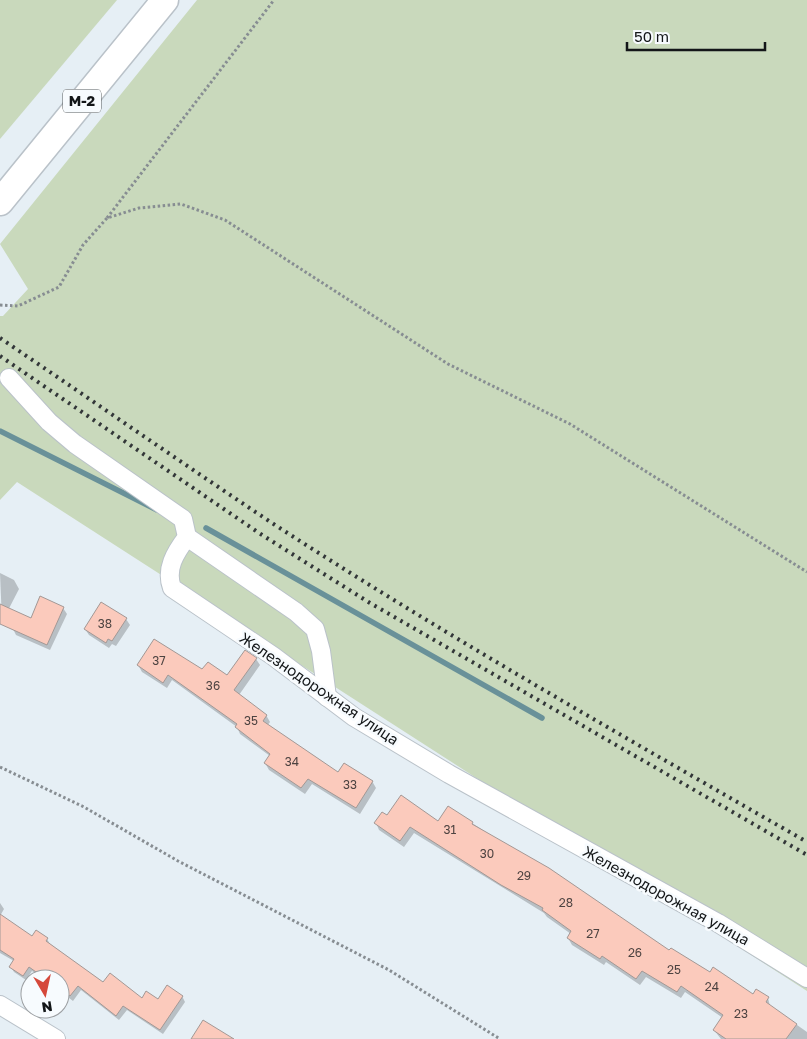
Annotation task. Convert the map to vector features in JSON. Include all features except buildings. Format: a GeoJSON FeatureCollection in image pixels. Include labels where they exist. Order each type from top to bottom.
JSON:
{"type":"FeatureCollection","features":[{"type":"Feature","properties":{"kind":"highway","name":"М-2"},"geometry":{"type":"LineString","coordinates":[[0,202],[165,0]]}},
{"type":"Feature","properties":{"kind":"street"},"geometry":{"type":"LineString","coordinates":[[9,378],[49,422],[75,444],[183,518],[187,537],[296,612],[315,629],[321,651],[327,697]]}},
{"type":"Feature","properties":{"kind":"street","name":"Железнодорожная улица"},"geometry":{"type":"LineString","coordinates":[[187,537],[171,563],[168,577],[172,588],[273,656],[354,717],[449,774],[718,923],[807,978]]}},
{"type":"Feature","properties":{"kind":"street"},"geometry":{"type":"LineString","coordinates":[[0,1006],[56,1039]]}},
{"type":"Feature","properties":{"kind":"path"},"geometry":{"type":"LineString","coordinates":[[0,306],[18,306],[59,287],[83,245],[107,218],[274,0]]}},
{"type":"Feature","properties":{"kind":"path"},"geometry":{"type":"LineString","coordinates":[[107,218],[139,208],[182,204],[225,220],[448,364],[570,424],[807,572]]}},
{"type":"Feature","properties":{"kind":"path"},"geometry":{"type":"LineString","coordinates":[[0,767],[84,807],[178,861],[389,970],[500,1039]]}},
{"type":"Feature","properties":{"kind":"green space"},"geometry":{"type":"Polygon","coordinates":[[[0,0],[117,0],[0,139],[0,0]]]}},
{"type":"Feature","properties":{"kind":"green space"},"geometry":{"type":"Polygon","coordinates":[[[197,0],[807,0],[807,991],[17,482],[0,500],[0,316],[3,316],[28,289],[0,244],[197,0]]]}},
{"type":"Feature","properties":{"kind":"waterway"},"geometry":{"type":"LineString","coordinates":[[0,431],[157,510]]}},
{"type":"Feature","properties":{"kind":"waterway"},"geometry":{"type":"LineString","coordinates":[[206,528],[542,718]]}},
{"type":"Feature","properties":{"kind":"railway"},"geometry":{"type":"LineString","coordinates":[[0,338],[269,521],[401,605],[807,842]]}},
{"type":"Feature","properties":{"kind":"railway"},"geometry":{"type":"LineString","coordinates":[[0,356],[259,533],[370,603],[807,855]]}}]}
